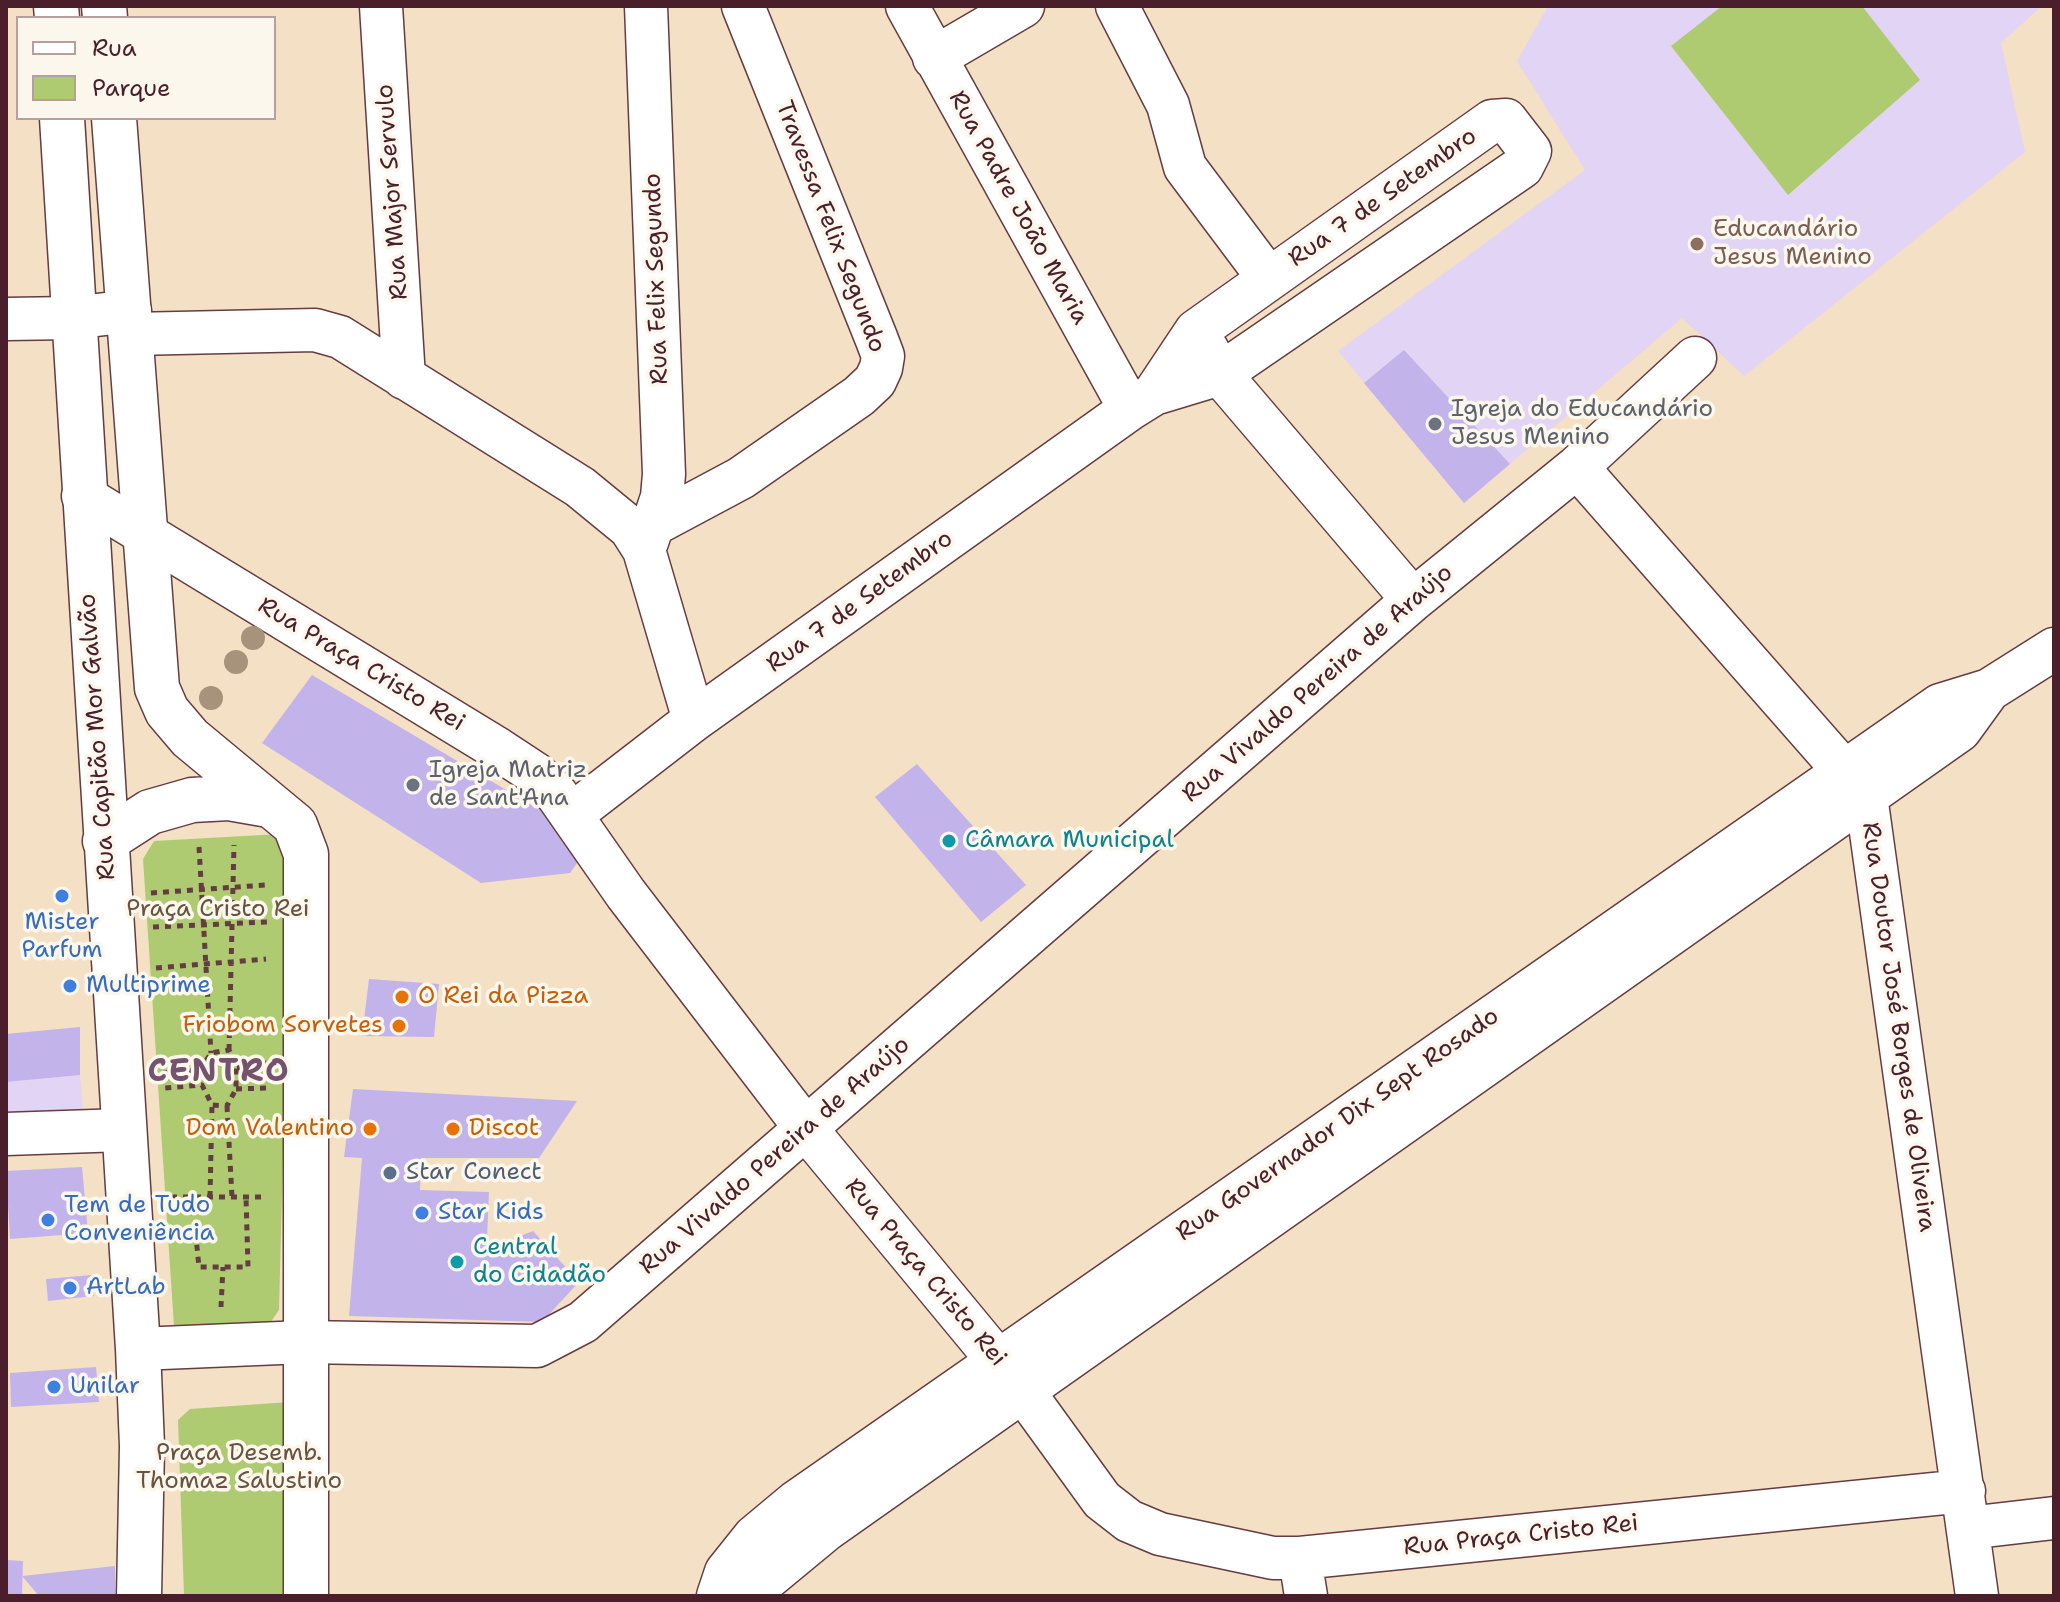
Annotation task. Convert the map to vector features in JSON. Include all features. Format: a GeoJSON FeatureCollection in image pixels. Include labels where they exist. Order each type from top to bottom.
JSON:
{"type":"FeatureCollection","features":[{"type":"Feature","properties":{"kind":"street","name":"Rua Major Servulo"},"geometry":{"type":"LineString","coordinates":[[381,6],[404,378]]}},
{"type":"Feature","properties":{"kind":"street","name":"Rua Felix Segundo"},"geometry":{"type":"LineString","coordinates":[[646,6],[664,474],[648,537]]}},
{"type":"Feature","properties":{"kind":"street","name":"Travessa Felix Segundo"},"geometry":{"type":"LineString","coordinates":[[648,537],[741,478],[859,396],[875,381],[881,368],[883,356],[877,340],[743,6]]}},
{"type":"Feature","properties":{"kind":"street","name":"Rua Padre João Maria"},"geometry":{"type":"LineString","coordinates":[[907,6],[934,58],[1142,402]]}},
{"type":"Feature","properties":{"kind":"street"},"geometry":{"type":"LineString","coordinates":[[934,58],[1023,6]]}},
{"type":"Feature","properties":{"kind":"street"},"geometry":{"type":"LineString","coordinates":[[1117,6],[1168,105],[1185,167],[1269,279]]}},
{"type":"Feature","properties":{"kind":"street","name":"Rua Capitão Mor Galvão"},"geometry":{"type":"LineString","coordinates":[[62,120],[138,1349],[142,1446],[139,1596]]}},
{"type":"Feature","properties":{"kind":"street"},"geometry":{"type":"LineString","coordinates":[[114,120],[157,688],[167,711],[190,738],[295,825],[306,854],[306,1596]]}},
{"type":"Feature","properties":{"kind":"street","name":"Rua 7 de Setembro"},"geometry":{"type":"LineString","coordinates":[[571,815],[694,720],[1142,402],[1220,374],[1529,159],[1530,151],[1506,120],[1492,121],[1196,331],[1142,402]]}},
{"type":"Feature","properties":{"kind":"street"},"geometry":{"type":"LineString","coordinates":[[1369,208],[1401,250]]}},
{"type":"Feature","properties":{"kind":"street"},"geometry":{"type":"LineString","coordinates":[[6,319],[72,318],[315,330],[340,337],[580,487],[630,528],[648,537],[694,720]]}},
{"type":"Feature","properties":{"kind":"street"},"geometry":{"type":"LineString","coordinates":[[1196,331],[1220,374],[1413,600]]}},
{"type":"Feature","properties":{"kind":"street","name":"Rua Vivaldo Pereira de Araújo"},"geometry":{"type":"LineString","coordinates":[[138,1349],[304,1342],[537,1346],[557,1339],[583,1322],[807,1130],[1413,600],[1577,467],[1695,358]]}},
{"type":"Feature","properties":{"kind":"street"},"geometry":{"type":"LineString","coordinates":[[1577,467],[1854,785]]}},
{"type":"Feature","properties":{"kind":"street","name":"Rua Praça Cristo Rei"},"geometry":{"type":"LineString","coordinates":[[83,496],[536,774],[571,815],[626,894],[807,1130],[1010,1376],[1102,1500],[1129,1521],[1160,1534],[1273,1558],[1303,1577],[1966,1509],[2054,1518]]}},
{"type":"Feature","properties":{"kind":"street","name":"Rua Governador Dix Sept Rosado"},"geometry":{"type":"LineString","coordinates":[[718,1596],[726,1572],[754,1537],[796,1502],[1010,1376],[1854,785],[1940,705],[1989,690],[2054,649]]}},
{"type":"Feature","properties":{"kind":"street","name":"Rua Doutor José Borges de Oliveira"},"geometry":{"type":"LineString","coordinates":[[1854,785],[1977,1596]]}},
{"type":"Feature","properties":{"kind":"street"},"geometry":{"type":"LineString","coordinates":[[105,841],[150,812],[192,800],[229,798],[269,805]]}},
{"type":"Feature","properties":{"kind":"street"},"geometry":{"type":"LineString","coordinates":[[6,1134],[123,1130]]}},
{"type":"Feature","properties":{"kind":"street","name":"Rua Governador Dix Sept Rosado"},"geometry":{"type":"LineString","coordinates":[[746,1596],[1010,1376]]}},
{"type":"Feature","properties":{"kind":"path"},"geometry":{"type":"LineString","coordinates":[[222,846],[249,844]]}},
{"type":"Feature","properties":{"kind":"path"},"geometry":{"type":"LineString","coordinates":[[232,1197],[227,1106],[236,1089],[237,1068],[229,1050],[234,845]]}},
{"type":"Feature","properties":{"kind":"path"},"geometry":{"type":"LineString","coordinates":[[184,848],[211,846]]}},
{"type":"Feature","properties":{"kind":"path"},"geometry":{"type":"LineString","coordinates":[[163,1073],[200,1070],[211,1053],[199,847]]}},
{"type":"Feature","properties":{"kind":"path"},"geometry":{"type":"LineString","coordinates":[[150,882],[152,904]]}},
{"type":"Feature","properties":{"kind":"path"},"geometry":{"type":"LineString","coordinates":[[151,893],[281,884]]}},
{"type":"Feature","properties":{"kind":"path"},"geometry":{"type":"LineString","coordinates":[[152,916],[154,941]]}},
{"type":"Feature","properties":{"kind":"path"},"geometry":{"type":"LineString","coordinates":[[153,927],[280,921]]}},
{"type":"Feature","properties":{"kind":"path"},"geometry":{"type":"LineString","coordinates":[[155,954],[157,983]]}},
{"type":"Feature","properties":{"kind":"path"},"geometry":{"type":"LineString","coordinates":[[156,968],[279,958]]}},
{"type":"Feature","properties":{"kind":"path"},"geometry":{"type":"LineString","coordinates":[[211,1053],[229,1050]]}},
{"type":"Feature","properties":{"kind":"path"},"geometry":{"type":"LineString","coordinates":[[162,1058],[165,1104]]}},
{"type":"Feature","properties":{"kind":"path"},"geometry":{"type":"LineString","coordinates":[[237,1068],[277,1062]]}},
{"type":"Feature","properties":{"kind":"path"},"geometry":{"type":"LineString","coordinates":[[164,1088],[202,1085],[212,1105],[210,1197]]}},
{"type":"Feature","properties":{"kind":"path"},"geometry":{"type":"LineString","coordinates":[[236,1089],[276,1087]]}},
{"type":"Feature","properties":{"kind":"path"},"geometry":{"type":"LineString","coordinates":[[212,1105],[227,1106]]}},
{"type":"Feature","properties":{"kind":"path"},"geometry":{"type":"LineString","coordinates":[[170,1182],[172,1212]]}},
{"type":"Feature","properties":{"kind":"path"},"geometry":{"type":"LineString","coordinates":[[171,1197],[273,1197]]}},
{"type":"Feature","properties":{"kind":"path"},"geometry":{"type":"LineString","coordinates":[[192,1197],[199,1267],[248,1267],[246,1197]]}},
{"type":"Feature","properties":{"kind":"path"},"geometry":{"type":"LineString","coordinates":[[220,1320],[223,1267]]}},
{"type":"Feature","properties":{"kind":"shaded area","name":"Educandário Jesus Menino"},"geometry":{"type":"Polygon","coordinates":[[[1548,6],[2042,6],[2001,43],[2025,152],[1744,376],[1682,318],[1464,503],[1338,351],[1585,170],[1517,61],[1548,6]]]}},
{"type":"Feature","properties":{"kind":"shaded area"},"geometry":{"type":"Polygon","coordinates":[[[80,1075],[84,1123],[6,1129],[6,1082],[80,1075]]]}},
{"type":"Feature","properties":{"kind":"green space"},"geometry":{"type":"Polygon","coordinates":[[[1722,6],[1862,6],[1920,80],[1788,195],[1671,46],[1722,6]]]}},
{"type":"Feature","properties":{"kind":"green space","name":"Praça Cristo Rei"},"geometry":{"type":"Polygon","coordinates":[[[280,834],[291,846],[279,1310],[268,1326],[174,1326],[143,859],[154,841],[280,834]]]}},
{"type":"Feature","properties":{"kind":"green space","name":"Praça Desemb. Thomaz Salustino"},"geometry":{"type":"Polygon","coordinates":[[[289,1402],[295,1596],[184,1596],[178,1420],[190,1409],[289,1402]]]}},
{"type":"Feature","properties":{"kind":"building","name":"Igreja do Educandário Jesus Menino"},"geometry":{"type":"Polygon","coordinates":[[[1404,350],[1510,464],[1464,503],[1364,383],[1404,350]]]}},
{"type":"Feature","properties":{"kind":"building","name":"Igreja Matriz de Sant'Ana"},"geometry":{"type":"Polygon","coordinates":[[[312,675],[540,810],[580,859],[570,873],[481,883],[262,743],[312,675]]]}},
{"type":"Feature","properties":{"kind":"building","name":"Câmara Municipal"},"geometry":{"type":"Polygon","coordinates":[[[917,764],[1026,885],[981,922],[875,797],[917,764]]]}},
{"type":"Feature","properties":{"kind":"building"},"geometry":{"type":"Polygon","coordinates":[[[369,979],[439,984],[434,1037],[362,1036],[369,979]]]}},
{"type":"Feature","properties":{"kind":"building"},"geometry":{"type":"Polygon","coordinates":[[[80,1027],[80,1075],[6,1082],[6,1034],[80,1027]]]}},
{"type":"Feature","properties":{"kind":"building"},"geometry":{"type":"Polygon","coordinates":[[[353,1089],[577,1101],[539,1158],[421,1158],[420,1190],[489,1192],[487,1239],[505,1242],[533,1231],[579,1282],[542,1322],[349,1316],[362,1158],[344,1157],[353,1089]]]}},
{"type":"Feature","properties":{"kind":"building"},"geometry":{"type":"Polygon","coordinates":[[[82,1167],[88,1233],[10,1239],[6,1171],[82,1167]]]}},
{"type":"Feature","properties":{"kind":"building","name":"ArtLab"},"geometry":{"type":"Polygon","coordinates":[[[92,1275],[94,1296],[48,1301],[46,1279],[92,1275]]]}},
{"type":"Feature","properties":{"kind":"building","name":"Unilar"},"geometry":{"type":"Polygon","coordinates":[[[96,1367],[99,1402],[11,1407],[10,1373],[96,1367]]]}},
{"type":"Feature","properties":{"kind":"building"},"geometry":{"type":"Polygon","coordinates":[[[6,1560],[23,1561],[22,1596],[6,1596],[6,1560]]]}},
{"type":"Feature","properties":{"kind":"building"},"geometry":{"type":"Polygon","coordinates":[[[115,1566],[115,1596],[39,1596],[22,1576],[115,1566]]]}},
{"type":"Feature","properties":{"kind":"place","name":"Educandário Jesus Menino"},"geometry":{"type":"Point","coordinates":[1697,244]}},
{"type":"Feature","properties":{"kind":"place","name":"Igreja do Educandário Jesus Menino"},"geometry":{"type":"Point","coordinates":[1435,424]}},
{"type":"Feature","properties":{"kind":"place","name":"Igreja Matriz de Sant'Ana"},"geometry":{"type":"Point","coordinates":[413,785]}},
{"type":"Feature","properties":{"kind":"place","name":"Câmara Municipal"},"geometry":{"type":"Point","coordinates":[949,841]}},
{"type":"Feature","properties":{"kind":"place","name":"Mister Parfum"},"geometry":{"type":"Point","coordinates":[62,896]}},
{"type":"Feature","properties":{"kind":"place","name":"Multiprime"},"geometry":{"type":"Point","coordinates":[70,986]}},
{"type":"Feature","properties":{"kind":"place","name":"O Rei da Pizza"},"geometry":{"type":"Point","coordinates":[402,997]}},
{"type":"Feature","properties":{"kind":"place","name":"Friobom Sorvetes"},"geometry":{"type":"Point","coordinates":[399,1026]}},
{"type":"Feature","properties":{"kind":"place","name":"Dom Valentino"},"geometry":{"type":"Point","coordinates":[370,1129]}},
{"type":"Feature","properties":{"kind":"place","name":"Discot"},"geometry":{"type":"Point","coordinates":[453,1129]}},
{"type":"Feature","properties":{"kind":"place","name":"Star Conect"},"geometry":{"type":"Point","coordinates":[390,1173]}},
{"type":"Feature","properties":{"kind":"place","name":"Star Kids"},"geometry":{"type":"Point","coordinates":[422,1213]}},
{"type":"Feature","properties":{"kind":"place","name":"Tem de Tudo Conveniência"},"geometry":{"type":"Point","coordinates":[48,1220]}},
{"type":"Feature","properties":{"kind":"place","name":"Central do Cidadão"},"geometry":{"type":"Point","coordinates":[457,1262]}},
{"type":"Feature","properties":{"kind":"place","name":"ArtLab"},"geometry":{"type":"Point","coordinates":[70,1288]}},
{"type":"Feature","properties":{"kind":"place","name":"Unilar"},"geometry":{"type":"Point","coordinates":[54,1387]}},
{"type":"Feature","properties":{"kind":"district","name":"CENTRO"},"geometry":{"type":"Point","coordinates":[219,1073]}}]}
